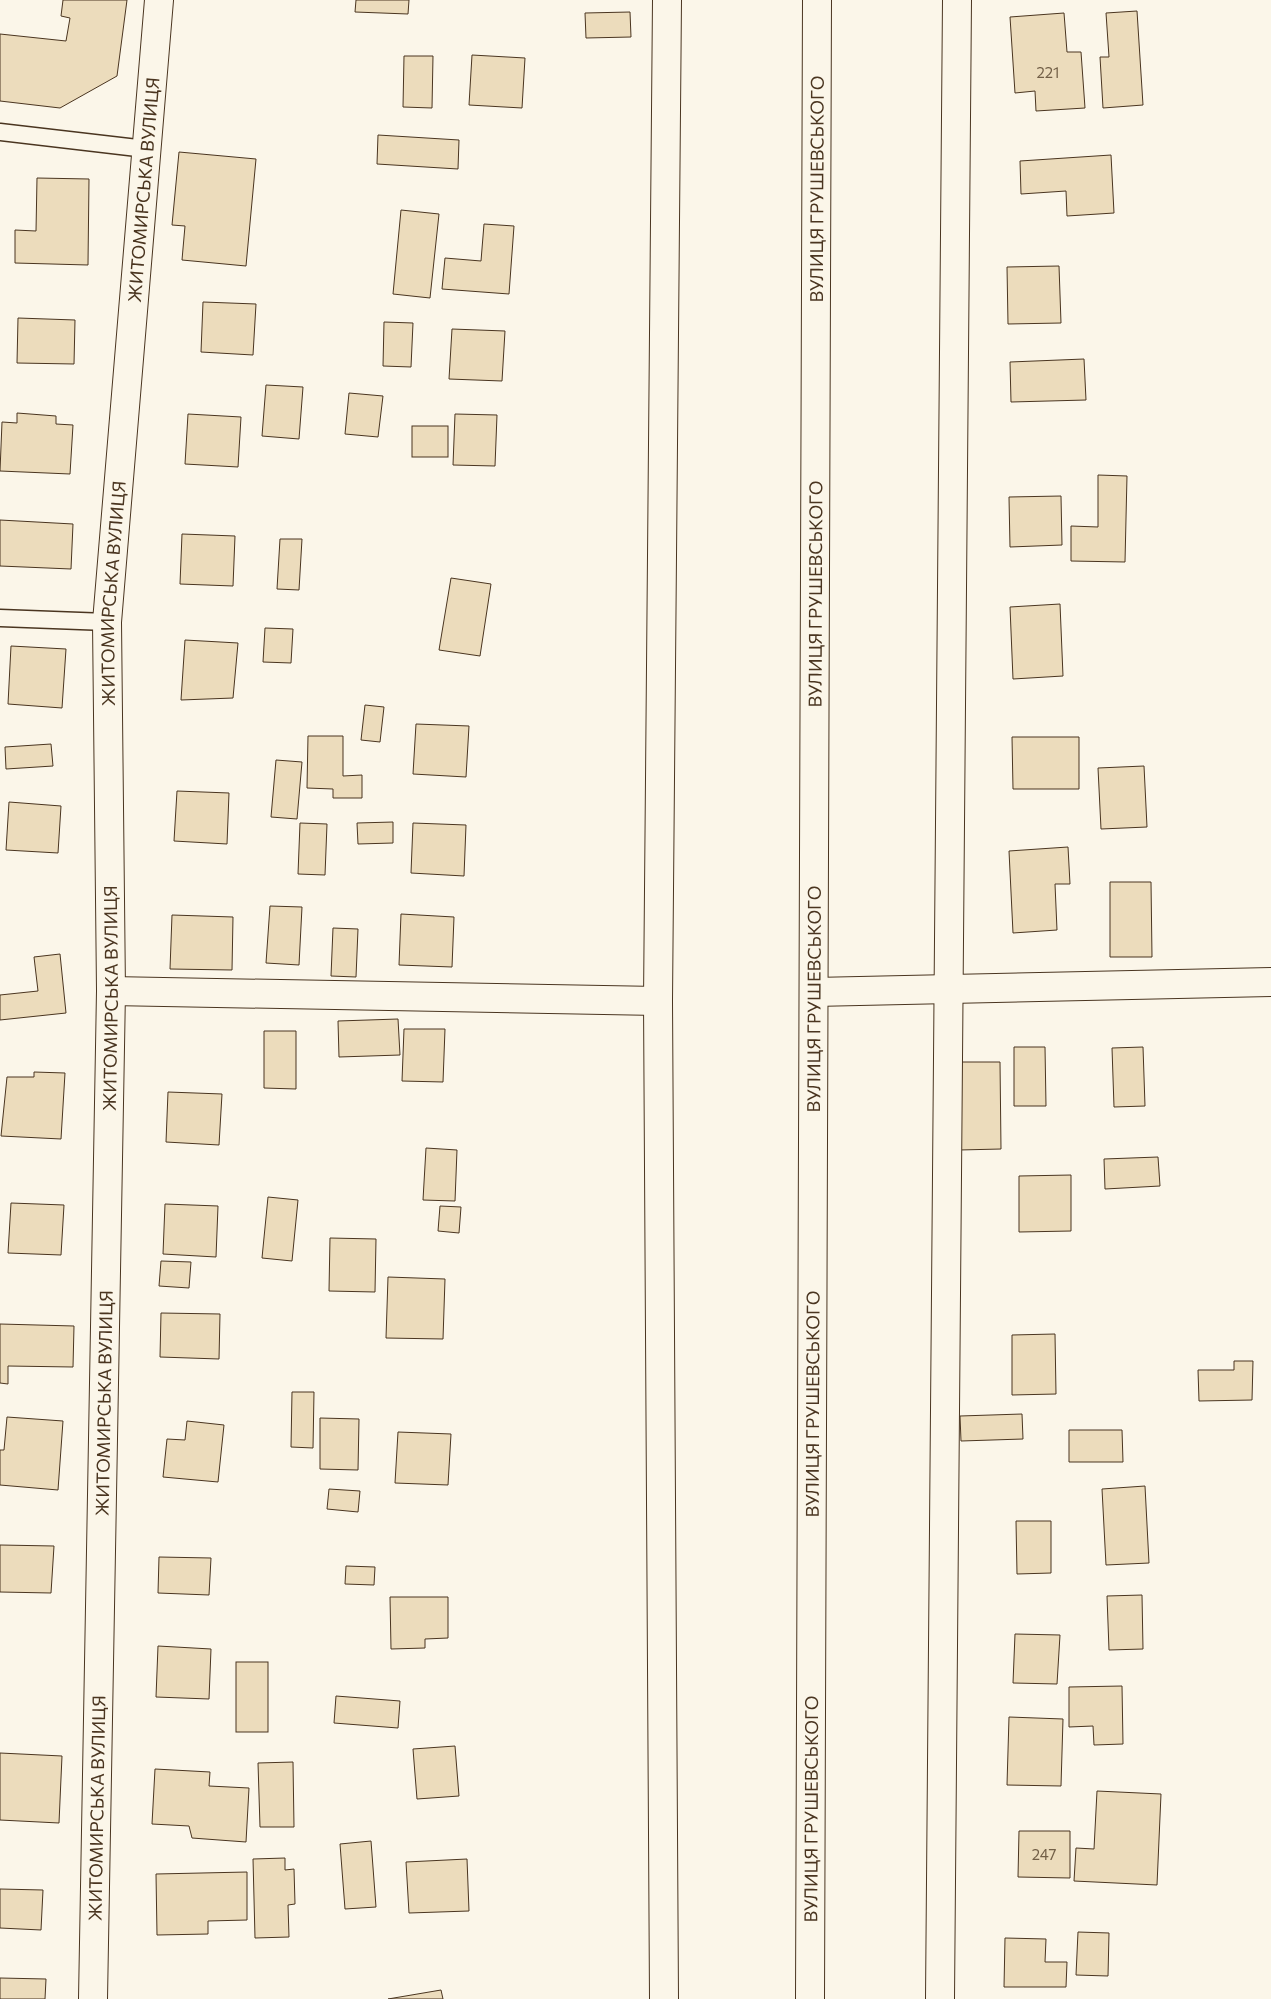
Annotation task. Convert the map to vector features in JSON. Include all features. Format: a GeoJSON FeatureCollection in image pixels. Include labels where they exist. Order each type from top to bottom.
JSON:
{"type":"FeatureCollection","features":[{"type":"Feature","properties":{"kind":"main road","name":"ЖИТОМИРСЬКА ВУЛИЦЯ"},"geometry":{"type":"LineString","coordinates":[[93,1999],[111,991],[107,622],[159,0]]}},
{"type":"Feature","properties":{"kind":"main road"},"geometry":{"type":"LineString","coordinates":[[664,1999],[658,1001],[667,0]]}},
{"type":"Feature","properties":{"kind":"main road","name":"ВУЛИЦЯ ГРУШЕВСЬКОГО"},"geometry":{"type":"LineString","coordinates":[[810,1999],[817,0]]}},
{"type":"Feature","properties":{"kind":"main road"},"geometry":{"type":"LineString","coordinates":[[940,1999],[957,0]]}},
{"type":"Feature","properties":{"kind":"main road"},"geometry":{"type":"LineString","coordinates":[[814,992],[1271,982]]}},
{"type":"Feature","properties":{"kind":"main road"},"geometry":{"type":"LineString","coordinates":[[111,991],[658,1001]]}},
{"type":"Feature","properties":{"kind":"lane"},"geometry":{"type":"LineString","coordinates":[[0,132],[146,149]]}},
{"type":"Feature","properties":{"kind":"lane"},"geometry":{"type":"LineString","coordinates":[[0,618],[107,622]]}},
{"type":"Feature","properties":{"kind":"building"},"geometry":{"type":"Polygon","coordinates":[[[63,0],[127,0],[117,76],[60,108],[0,101],[0,34],[66,41],[70,18],[61,16],[63,0]]]}},
{"type":"Feature","properties":{"kind":"building"},"geometry":{"type":"Polygon","coordinates":[[[356,0],[409,0],[408,14],[355,12],[356,0]]]}},
{"type":"Feature","properties":{"kind":"building"},"geometry":{"type":"Polygon","coordinates":[[[1137,11],[1143,105],[1103,108],[1100,57],[1109,57],[1106,13],[1137,11]]]}},
{"type":"Feature","properties":{"kind":"building"},"geometry":{"type":"Polygon","coordinates":[[[630,12],[631,37],[586,38],[585,13],[630,12]]]}},
{"type":"Feature","properties":{"kind":"building"},"geometry":{"type":"Polygon","coordinates":[[[1064,13],[1067,52],[1081,52],[1085,108],[1036,111],[1035,91],[1015,93],[1010,17],[1064,13]]]}},
{"type":"Feature","properties":{"kind":"building"},"geometry":{"type":"Polygon","coordinates":[[[472,55],[525,58],[522,108],[469,105],[472,55]]]}},
{"type":"Feature","properties":{"kind":"building"},"geometry":{"type":"Polygon","coordinates":[[[404,56],[433,56],[432,108],[403,107],[404,56]]]}},
{"type":"Feature","properties":{"kind":"building"},"geometry":{"type":"Polygon","coordinates":[[[378,135],[459,140],[458,169],[377,164],[378,135]]]}},
{"type":"Feature","properties":{"kind":"building"},"geometry":{"type":"Polygon","coordinates":[[[179,152],[256,159],[246,266],[182,260],[185,226],[172,225],[179,152]]]}},
{"type":"Feature","properties":{"kind":"building"},"geometry":{"type":"Polygon","coordinates":[[[1111,155],[1114,213],[1067,216],[1066,191],[1021,194],[1020,161],[1111,155]]]}},
{"type":"Feature","properties":{"kind":"building"},"geometry":{"type":"Polygon","coordinates":[[[37,178],[89,179],[88,265],[15,263],[15,230],[36,231],[37,178]]]}},
{"type":"Feature","properties":{"kind":"building"},"geometry":{"type":"Polygon","coordinates":[[[401,210],[439,214],[430,298],[393,294],[401,210]]]}},
{"type":"Feature","properties":{"kind":"building"},"geometry":{"type":"Polygon","coordinates":[[[484,224],[514,226],[509,294],[442,289],[445,258],[481,261],[484,224]]]}},
{"type":"Feature","properties":{"kind":"building"},"geometry":{"type":"Polygon","coordinates":[[[1059,266],[1061,323],[1008,324],[1007,267],[1059,266]]]}},
{"type":"Feature","properties":{"kind":"building"},"geometry":{"type":"Polygon","coordinates":[[[203,302],[256,304],[253,355],[201,352],[203,302]]]}},
{"type":"Feature","properties":{"kind":"building"},"geometry":{"type":"Polygon","coordinates":[[[18,318],[75,320],[74,364],[17,363],[18,318]]]}},
{"type":"Feature","properties":{"kind":"building"},"geometry":{"type":"Polygon","coordinates":[[[384,322],[413,323],[411,367],[383,366],[384,322]]]}},
{"type":"Feature","properties":{"kind":"building"},"geometry":{"type":"Polygon","coordinates":[[[452,329],[505,331],[502,381],[449,379],[452,329]]]}},
{"type":"Feature","properties":{"kind":"building"},"geometry":{"type":"Polygon","coordinates":[[[1084,359],[1086,400],[1011,402],[1010,362],[1084,359]]]}},
{"type":"Feature","properties":{"kind":"building"},"geometry":{"type":"Polygon","coordinates":[[[266,385],[303,387],[299,439],[262,436],[266,385]]]}},
{"type":"Feature","properties":{"kind":"building"},"geometry":{"type":"Polygon","coordinates":[[[349,393],[383,396],[378,437],[345,434],[349,393]]]}},
{"type":"Feature","properties":{"kind":"building"},"geometry":{"type":"Polygon","coordinates":[[[17,413],[56,416],[56,424],[73,425],[70,474],[0,471],[2,422],[17,423],[17,413]]]}},
{"type":"Feature","properties":{"kind":"building"},"geometry":{"type":"Polygon","coordinates":[[[188,414],[241,417],[238,467],[185,464],[188,414]]]}},
{"type":"Feature","properties":{"kind":"building"},"geometry":{"type":"Polygon","coordinates":[[[455,414],[497,415],[495,466],[453,465],[455,414]]]}},
{"type":"Feature","properties":{"kind":"building"},"geometry":{"type":"Polygon","coordinates":[[[412,426],[448,426],[448,457],[412,457],[412,426]]]}},
{"type":"Feature","properties":{"kind":"building"},"geometry":{"type":"Polygon","coordinates":[[[1098,475],[1127,476],[1125,562],[1071,561],[1071,526],[1098,527],[1098,475]]]}},
{"type":"Feature","properties":{"kind":"building"},"geometry":{"type":"Polygon","coordinates":[[[1061,496],[1062,545],[1010,547],[1009,497],[1061,496]]]}},
{"type":"Feature","properties":{"kind":"building"},"geometry":{"type":"Polygon","coordinates":[[[0,520],[73,524],[71,569],[0,566],[0,520]]]}},
{"type":"Feature","properties":{"kind":"building"},"geometry":{"type":"Polygon","coordinates":[[[182,534],[235,536],[233,586],[180,584],[182,534]]]}},
{"type":"Feature","properties":{"kind":"building"},"geometry":{"type":"Polygon","coordinates":[[[280,539],[302,539],[299,590],[277,589],[280,539]]]}},
{"type":"Feature","properties":{"kind":"building"},"geometry":{"type":"Polygon","coordinates":[[[451,578],[491,584],[480,656],[439,650],[451,578]]]}},
{"type":"Feature","properties":{"kind":"building"},"geometry":{"type":"Polygon","coordinates":[[[1060,604],[1063,676],[1013,679],[1010,607],[1060,604]]]}},
{"type":"Feature","properties":{"kind":"building"},"geometry":{"type":"Polygon","coordinates":[[[265,628],[293,629],[291,663],[263,662],[265,628]]]}},
{"type":"Feature","properties":{"kind":"building"},"geometry":{"type":"Polygon","coordinates":[[[185,640],[238,643],[233,698],[181,700],[185,640]]]}},
{"type":"Feature","properties":{"kind":"building"},"geometry":{"type":"Polygon","coordinates":[[[11,646],[66,649],[62,708],[8,704],[11,646]]]}},
{"type":"Feature","properties":{"kind":"building"},"geometry":{"type":"Polygon","coordinates":[[[365,705],[384,707],[380,742],[361,740],[365,705]]]}},
{"type":"Feature","properties":{"kind":"building"},"geometry":{"type":"Polygon","coordinates":[[[416,724],[469,726],[466,777],[413,774],[416,724]]]}},
{"type":"Feature","properties":{"kind":"building"},"geometry":{"type":"Polygon","coordinates":[[[308,736],[343,736],[343,776],[362,775],[362,798],[333,798],[333,789],[307,788],[308,736]]]}},
{"type":"Feature","properties":{"kind":"building"},"geometry":{"type":"Polygon","coordinates":[[[1012,737],[1079,737],[1079,789],[1013,789],[1012,737]]]}},
{"type":"Feature","properties":{"kind":"building"},"geometry":{"type":"Polygon","coordinates":[[[51,744],[53,766],[6,769],[5,747],[51,744]]]}},
{"type":"Feature","properties":{"kind":"building"},"geometry":{"type":"Polygon","coordinates":[[[276,760],[302,762],[297,819],[271,817],[276,760]]]}},
{"type":"Feature","properties":{"kind":"building"},"geometry":{"type":"Polygon","coordinates":[[[1144,766],[1147,827],[1101,829],[1098,768],[1144,766]]]}},
{"type":"Feature","properties":{"kind":"building"},"geometry":{"type":"Polygon","coordinates":[[[177,791],[229,793],[227,844],[174,841],[177,791]]]}},
{"type":"Feature","properties":{"kind":"building"},"geometry":{"type":"Polygon","coordinates":[[[9,802],[61,806],[58,853],[6,850],[9,802]]]}},
{"type":"Feature","properties":{"kind":"building"},"geometry":{"type":"Polygon","coordinates":[[[393,822],[393,843],[358,844],[357,823],[393,822]]]}},
{"type":"Feature","properties":{"kind":"building"},"geometry":{"type":"Polygon","coordinates":[[[300,823],[327,824],[325,875],[298,874],[300,823]]]}},
{"type":"Feature","properties":{"kind":"building"},"geometry":{"type":"Polygon","coordinates":[[[413,823],[466,825],[464,876],[411,873],[413,823]]]}},
{"type":"Feature","properties":{"kind":"building"},"geometry":{"type":"Polygon","coordinates":[[[1068,847],[1070,884],[1055,884],[1057,930],[1013,933],[1009,851],[1068,847]]]}},
{"type":"Feature","properties":{"kind":"building"},"geometry":{"type":"Polygon","coordinates":[[[1110,882],[1151,882],[1152,957],[1110,957],[1110,882]]]}},
{"type":"Feature","properties":{"kind":"building"},"geometry":{"type":"Polygon","coordinates":[[[270,906],[302,907],[299,965],[266,963],[270,906]]]}},
{"type":"Feature","properties":{"kind":"building"},"geometry":{"type":"Polygon","coordinates":[[[401,914],[454,917],[452,967],[399,965],[401,914]]]}},
{"type":"Feature","properties":{"kind":"building"},"geometry":{"type":"Polygon","coordinates":[[[172,915],[233,917],[232,970],[170,969],[172,915]]]}},
{"type":"Feature","properties":{"kind":"building"},"geometry":{"type":"Polygon","coordinates":[[[333,928],[358,929],[356,977],[331,976],[333,928]]]}},
{"type":"Feature","properties":{"kind":"building"},"geometry":{"type":"Polygon","coordinates":[[[60,954],[66,1013],[0,1020],[0,995],[38,991],[34,957],[60,954]]]}},
{"type":"Feature","properties":{"kind":"building"},"geometry":{"type":"Polygon","coordinates":[[[398,1019],[400,1055],[339,1057],[338,1021],[398,1019]]]}},
{"type":"Feature","properties":{"kind":"building"},"geometry":{"type":"Polygon","coordinates":[[[404,1029],[445,1029],[443,1082],[402,1081],[404,1029]]]}},
{"type":"Feature","properties":{"kind":"building"},"geometry":{"type":"Polygon","coordinates":[[[264,1031],[296,1031],[296,1089],[264,1088],[264,1031]]]}},
{"type":"Feature","properties":{"kind":"building"},"geometry":{"type":"Polygon","coordinates":[[[1014,1047],[1045,1047],[1046,1106],[1014,1106],[1014,1047]]]}},
{"type":"Feature","properties":{"kind":"building"},"geometry":{"type":"Polygon","coordinates":[[[1143,1047],[1145,1106],[1114,1107],[1112,1048],[1143,1047]]]}},
{"type":"Feature","properties":{"kind":"building"},"geometry":{"type":"Polygon","coordinates":[[[958,1062],[1000,1062],[1001,1149],[959,1150],[958,1062]]]}},
{"type":"Feature","properties":{"kind":"building"},"geometry":{"type":"Polygon","coordinates":[[[34,1072],[65,1073],[61,1139],[1,1136],[7,1077],[34,1077],[34,1072]]]}},
{"type":"Feature","properties":{"kind":"building"},"geometry":{"type":"Polygon","coordinates":[[[168,1092],[222,1094],[219,1145],[166,1142],[168,1092]]]}},
{"type":"Feature","properties":{"kind":"building"},"geometry":{"type":"Polygon","coordinates":[[[426,1148],[457,1150],[455,1201],[423,1200],[426,1148]]]}},
{"type":"Feature","properties":{"kind":"building"},"geometry":{"type":"Polygon","coordinates":[[[1158,1157],[1160,1186],[1105,1189],[1104,1159],[1158,1157]]]}},
{"type":"Feature","properties":{"kind":"building"},"geometry":{"type":"Polygon","coordinates":[[[1071,1175],[1071,1231],[1019,1232],[1019,1176],[1071,1175]]]}},
{"type":"Feature","properties":{"kind":"building"},"geometry":{"type":"Polygon","coordinates":[[[268,1197],[298,1200],[292,1261],[262,1258],[268,1197]]]}},
{"type":"Feature","properties":{"kind":"building"},"geometry":{"type":"Polygon","coordinates":[[[11,1203],[64,1205],[61,1255],[8,1253],[11,1203]]]}},
{"type":"Feature","properties":{"kind":"building"},"geometry":{"type":"Polygon","coordinates":[[[165,1204],[218,1206],[216,1257],[163,1254],[165,1204]]]}},
{"type":"Feature","properties":{"kind":"building"},"geometry":{"type":"Polygon","coordinates":[[[440,1206],[461,1207],[459,1233],[438,1231],[440,1206]]]}},
{"type":"Feature","properties":{"kind":"building"},"geometry":{"type":"Polygon","coordinates":[[[330,1238],[376,1239],[375,1292],[329,1291],[330,1238]]]}},
{"type":"Feature","properties":{"kind":"building"},"geometry":{"type":"Polygon","coordinates":[[[161,1261],[191,1262],[189,1288],[159,1286],[161,1261]]]}},
{"type":"Feature","properties":{"kind":"building"},"geometry":{"type":"Polygon","coordinates":[[[388,1277],[445,1279],[443,1339],[386,1338],[388,1277]]]}},
{"type":"Feature","properties":{"kind":"building"},"geometry":{"type":"Polygon","coordinates":[[[161,1313],[220,1314],[219,1359],[160,1357],[161,1313]]]}},
{"type":"Feature","properties":{"kind":"building"},"geometry":{"type":"Polygon","coordinates":[[[0,1324],[74,1326],[73,1367],[8,1366],[8,1384],[0,1383],[0,1324]]]}},
{"type":"Feature","properties":{"kind":"building"},"geometry":{"type":"Polygon","coordinates":[[[1055,1334],[1056,1394],[1012,1395],[1012,1335],[1055,1334]]]}},
{"type":"Feature","properties":{"kind":"building"},"geometry":{"type":"Polygon","coordinates":[[[1234,1361],[1253,1361],[1252,1400],[1199,1401],[1198,1370],[1234,1370],[1234,1361]]]}},
{"type":"Feature","properties":{"kind":"building"},"geometry":{"type":"Polygon","coordinates":[[[292,1392],[314,1392],[313,1448],[291,1447],[292,1392]]]}},
{"type":"Feature","properties":{"kind":"building"},"geometry":{"type":"Polygon","coordinates":[[[1022,1414],[1023,1439],[961,1441],[960,1416],[1022,1414]]]}},
{"type":"Feature","properties":{"kind":"building"},"geometry":{"type":"Polygon","coordinates":[[[7,1417],[63,1421],[58,1490],[0,1485],[0,1450],[4,1450],[7,1417]]]}},
{"type":"Feature","properties":{"kind":"building"},"geometry":{"type":"Polygon","coordinates":[[[320,1418],[359,1419],[358,1470],[320,1469],[320,1418]]]}},
{"type":"Feature","properties":{"kind":"building"},"geometry":{"type":"Polygon","coordinates":[[[187,1421],[224,1425],[218,1482],[163,1477],[167,1439],[185,1440],[187,1421]]]}},
{"type":"Feature","properties":{"kind":"building"},"geometry":{"type":"Polygon","coordinates":[[[1069,1430],[1122,1430],[1123,1462],[1069,1462],[1069,1430]]]}},
{"type":"Feature","properties":{"kind":"building"},"geometry":{"type":"Polygon","coordinates":[[[398,1432],[451,1434],[448,1485],[395,1483],[398,1432]]]}},
{"type":"Feature","properties":{"kind":"building"},"geometry":{"type":"Polygon","coordinates":[[[1145,1486],[1149,1563],[1106,1565],[1102,1489],[1145,1486]]]}},
{"type":"Feature","properties":{"kind":"building"},"geometry":{"type":"Polygon","coordinates":[[[329,1489],[360,1491],[358,1512],[327,1509],[329,1489]]]}},
{"type":"Feature","properties":{"kind":"building"},"geometry":{"type":"Polygon","coordinates":[[[1016,1521],[1051,1521],[1051,1573],[1017,1574],[1016,1521]]]}},
{"type":"Feature","properties":{"kind":"building"},"geometry":{"type":"Polygon","coordinates":[[[0,1545],[54,1546],[51,1593],[0,1592],[0,1545]]]}},
{"type":"Feature","properties":{"kind":"building"},"geometry":{"type":"Polygon","coordinates":[[[159,1557],[211,1558],[209,1595],[158,1593],[159,1557]]]}},
{"type":"Feature","properties":{"kind":"building"},"geometry":{"type":"Polygon","coordinates":[[[346,1566],[375,1567],[374,1585],[345,1584],[346,1566]]]}},
{"type":"Feature","properties":{"kind":"building"},"geometry":{"type":"Polygon","coordinates":[[[1142,1595],[1143,1649],[1109,1650],[1107,1596],[1142,1595]]]}},
{"type":"Feature","properties":{"kind":"building"},"geometry":{"type":"Polygon","coordinates":[[[390,1597],[448,1597],[448,1638],[425,1639],[425,1648],[391,1649],[390,1597]]]}},
{"type":"Feature","properties":{"kind":"building"},"geometry":{"type":"Polygon","coordinates":[[[1015,1634],[1060,1635],[1057,1684],[1013,1683],[1015,1634]]]}},
{"type":"Feature","properties":{"kind":"building"},"geometry":{"type":"Polygon","coordinates":[[[158,1646],[211,1649],[209,1699],[156,1697],[158,1646]]]}},
{"type":"Feature","properties":{"kind":"building"},"geometry":{"type":"Polygon","coordinates":[[[236,1662],[268,1662],[268,1732],[236,1732],[236,1662]]]}},
{"type":"Feature","properties":{"kind":"building"},"geometry":{"type":"Polygon","coordinates":[[[1122,1686],[1123,1744],[1094,1745],[1093,1726],[1069,1727],[1069,1687],[1122,1686]]]}},
{"type":"Feature","properties":{"kind":"building"},"geometry":{"type":"Polygon","coordinates":[[[336,1696],[400,1701],[398,1728],[334,1723],[336,1696]]]}},
{"type":"Feature","properties":{"kind":"building"},"geometry":{"type":"Polygon","coordinates":[[[1009,1717],[1063,1719],[1061,1786],[1007,1785],[1009,1717]]]}},
{"type":"Feature","properties":{"kind":"building"},"geometry":{"type":"Polygon","coordinates":[[[455,1746],[459,1796],[417,1799],[413,1749],[455,1746]]]}},
{"type":"Feature","properties":{"kind":"building"},"geometry":{"type":"Polygon","coordinates":[[[0,1753],[62,1756],[59,1823],[0,1820],[0,1753]]]}},
{"type":"Feature","properties":{"kind":"building"},"geometry":{"type":"Polygon","coordinates":[[[293,1762],[294,1827],[260,1827],[258,1763],[293,1762]]]}},
{"type":"Feature","properties":{"kind":"building"},"geometry":{"type":"Polygon","coordinates":[[[155,1769],[210,1772],[209,1786],[249,1788],[246,1842],[192,1838],[189,1826],[152,1824],[155,1769]]]}},
{"type":"Feature","properties":{"kind":"building"},"geometry":{"type":"Polygon","coordinates":[[[1097,1791],[1161,1794],[1157,1885],[1074,1881],[1076,1848],[1094,1849],[1097,1791]]]}},
{"type":"Feature","properties":{"kind":"building"},"geometry":{"type":"Polygon","coordinates":[[[1019,1831],[1070,1831],[1070,1878],[1018,1877],[1019,1831]]]}},
{"type":"Feature","properties":{"kind":"building"},"geometry":{"type":"Polygon","coordinates":[[[371,1841],[376,1907],[345,1909],[340,1844],[371,1841]]]}},
{"type":"Feature","properties":{"kind":"building"},"geometry":{"type":"Polygon","coordinates":[[[285,1858],[285,1870],[294,1869],[295,1904],[288,1905],[289,1937],[255,1938],[253,1859],[285,1858]]]}},
{"type":"Feature","properties":{"kind":"building"},"geometry":{"type":"Polygon","coordinates":[[[467,1859],[469,1911],[409,1913],[406,1862],[467,1859]]]}},
{"type":"Feature","properties":{"kind":"building"},"geometry":{"type":"Polygon","coordinates":[[[247,1872],[247,1920],[208,1921],[208,1934],[157,1935],[156,1874],[247,1872]]]}},
{"type":"Feature","properties":{"kind":"building"},"geometry":{"type":"Polygon","coordinates":[[[0,1889],[43,1890],[41,1930],[0,1928],[0,1889]]]}},
{"type":"Feature","properties":{"kind":"building"},"geometry":{"type":"Polygon","coordinates":[[[1078,1932],[1109,1933],[1108,1976],[1076,1975],[1078,1932]]]}},
{"type":"Feature","properties":{"kind":"building"},"geometry":{"type":"Polygon","coordinates":[[[1005,1938],[1046,1939],[1045,1962],[1067,1962],[1066,1987],[1004,1987],[1005,1938]]]}},
{"type":"Feature","properties":{"kind":"building"},"geometry":{"type":"Polygon","coordinates":[[[0,1978],[46,1979],[45,1999],[0,1999],[0,1978]]]}},
{"type":"Feature","properties":{"kind":"building"},"geometry":{"type":"Polygon","coordinates":[[[441,1990],[443,1999],[388,1999],[441,1990]]]}}]}
